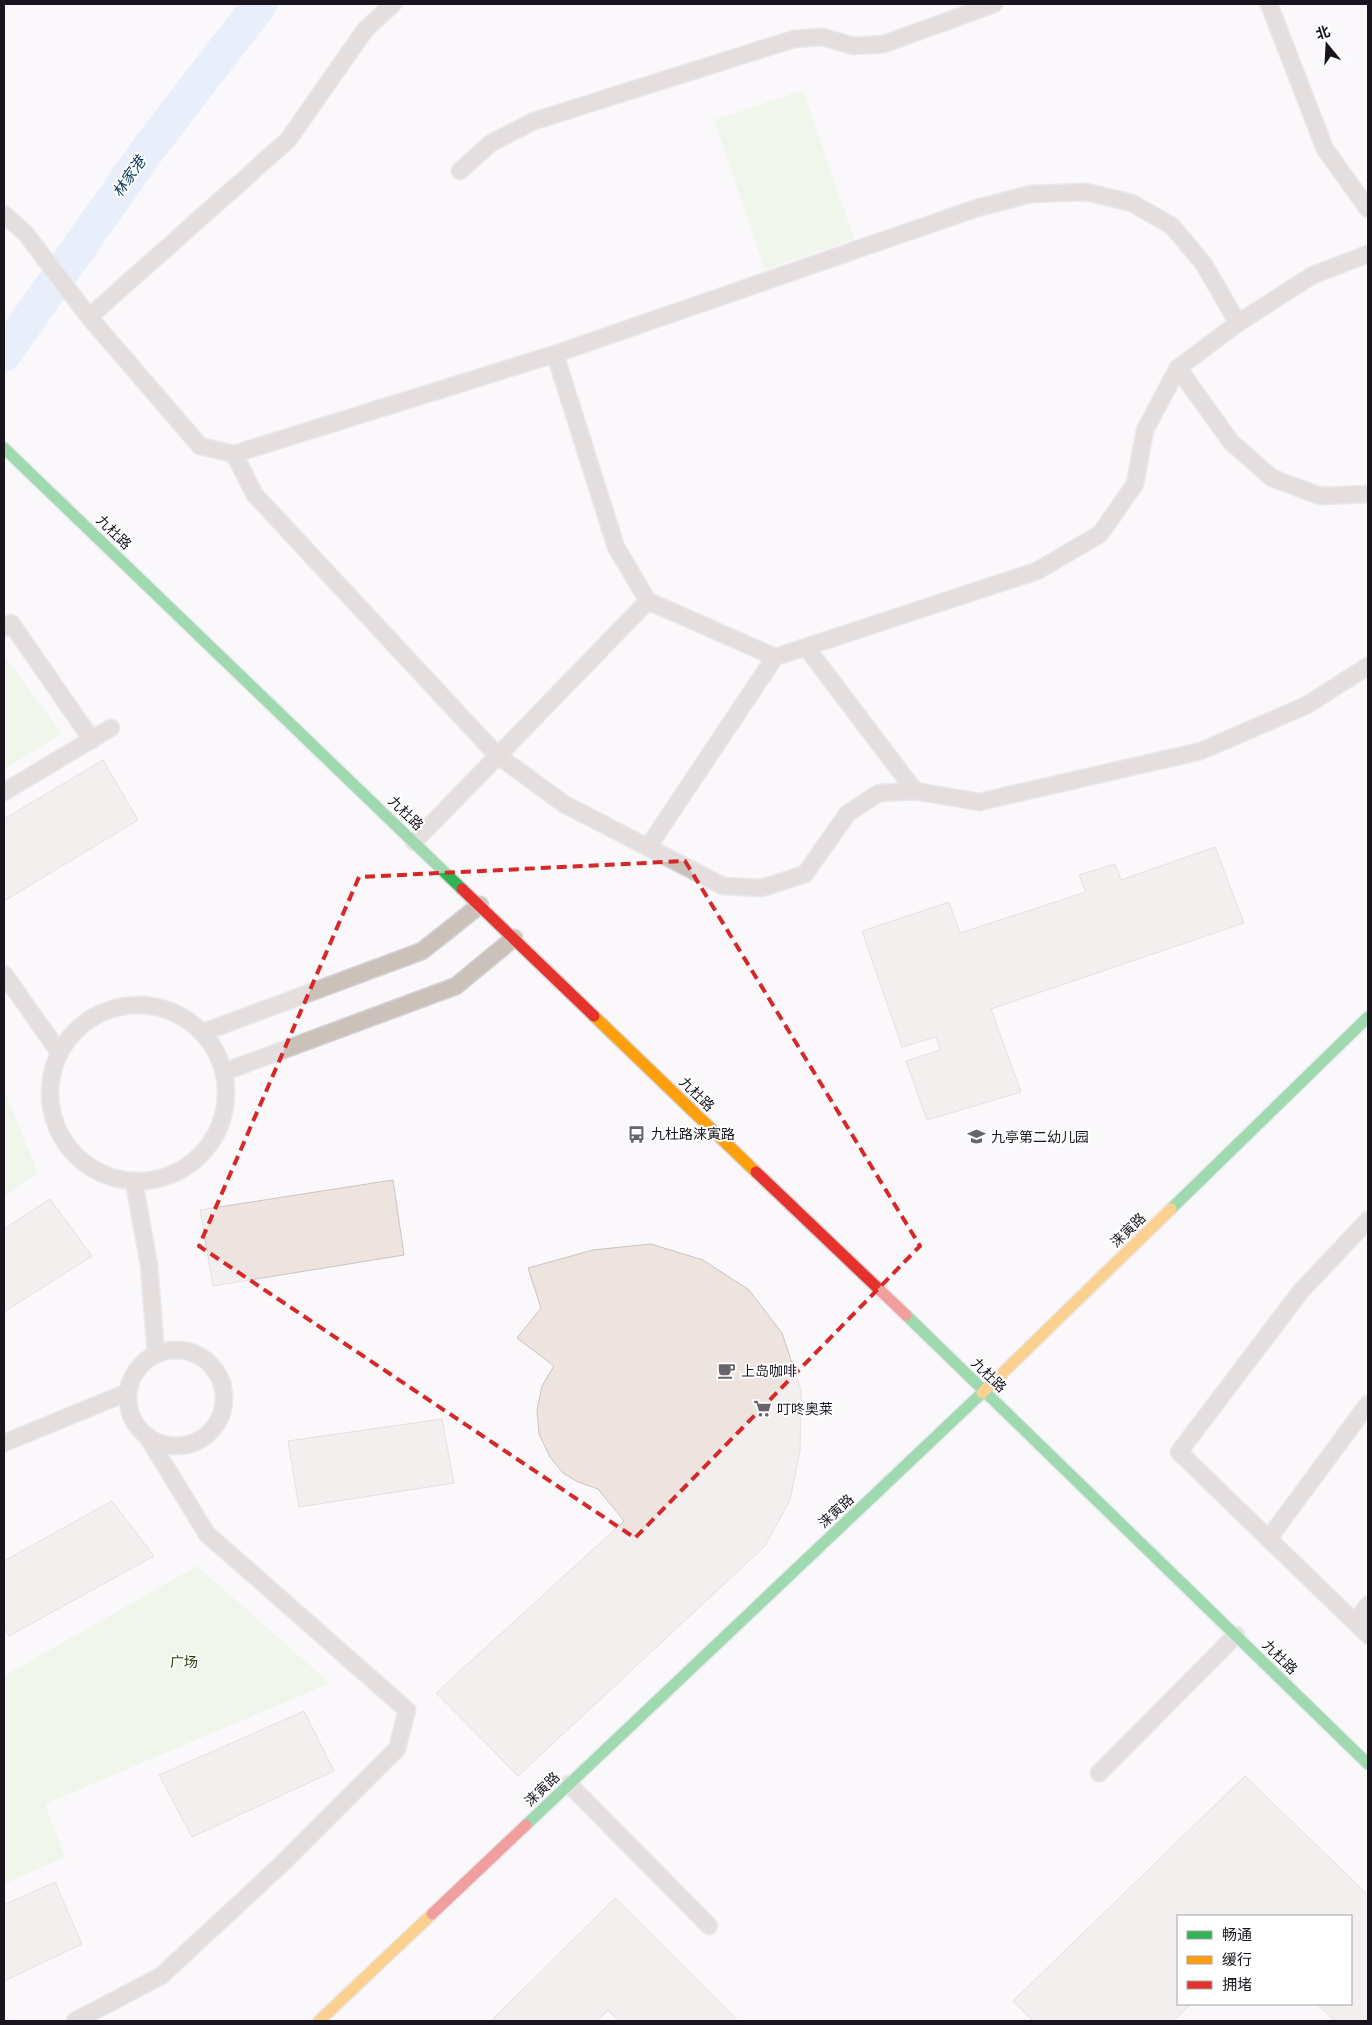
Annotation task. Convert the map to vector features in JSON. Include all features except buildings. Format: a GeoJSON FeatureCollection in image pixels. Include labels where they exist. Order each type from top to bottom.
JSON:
{"type":"FeatureCollection","features":[{"type":"Feature","properties":{"kind":"street","name":"九杜路"},"geometry":{"type":"LineString","coordinates":[[4,448],[984,1391],[1368,1764]]}},
{"type":"Feature","properties":{"kind":"street","name":"涞寅路"},"geometry":{"type":"LineString","coordinates":[[319,2021],[984,1391],[1368,1017]]}},
{"type":"Feature","properties":{"kind":"lane"},"geometry":{"type":"LineString","coordinates":[[88,316],[288,140],[365,30],[392,4]]}},
{"type":"Feature","properties":{"kind":"lane"},"geometry":{"type":"LineString","coordinates":[[460,170],[491,143],[534,121],[794,39],[823,36],[853,46],[884,44],[994,4]]}},
{"type":"Feature","properties":{"kind":"lane"},"geometry":{"type":"LineString","coordinates":[[1269,4],[1325,149],[1368,209]]}},
{"type":"Feature","properties":{"kind":"lane"},"geometry":{"type":"LineString","coordinates":[[4,214],[26,234],[88,316],[200,446],[234,454],[555,354],[976,208],[1031,194],[1087,192],[1132,202],[1172,226],[1203,263],[1238,323]]}},
{"type":"Feature","properties":{"kind":"lane"},"geometry":{"type":"LineString","coordinates":[[648,847],[776,657],[1037,571],[1100,534],[1135,484],[1145,430],[1178,368],[1238,323],[1313,275],[1368,254]]}},
{"type":"Feature","properties":{"kind":"lane"},"geometry":{"type":"LineString","coordinates":[[555,354],[616,547],[648,601],[776,657]]}},
{"type":"Feature","properties":{"kind":"lane"},"geometry":{"type":"LineString","coordinates":[[1178,368],[1231,442],[1272,478],[1320,496],[1368,494]]}},
{"type":"Feature","properties":{"kind":"lane"},"geometry":{"type":"LineString","coordinates":[[234,454],[255,495],[497,756],[564,804],[723,886],[762,888],[806,874],[848,813],[879,793],[915,791],[979,802],[1201,751],[1307,705],[1368,666]]}},
{"type":"Feature","properties":{"kind":"lane"},"geometry":{"type":"LineString","coordinates":[[414,842],[648,601]]}},
{"type":"Feature","properties":{"kind":"lane"},"geometry":{"type":"LineString","coordinates":[[4,628],[11,623],[92,740]]}},
{"type":"Feature","properties":{"kind":"lane"},"geometry":{"type":"LineString","coordinates":[[806,647],[915,791]]}},
{"type":"Feature","properties":{"kind":"lane"},"geometry":{"type":"LineString","coordinates":[[4,792],[111,728]]}},
{"type":"Feature","properties":{"kind":"lane"},"geometry":{"type":"LineString","coordinates":[[204,1032],[422,951],[480,906]]}},
{"type":"Feature","properties":{"kind":"lane"},"geometry":{"type":"LineString","coordinates":[[224,1072],[456,986],[514,938]]}},
{"type":"Feature","properties":{"kind":"lane"},"geometry":{"type":"LineString","coordinates":[[4,974],[59,1052]]}},
{"type":"Feature","properties":{"kind":"lane"},"geometry":{"type":"LineString","coordinates":[[126,1004],[155,1005],[182,1015],[204,1032],[220,1056],[227,1085],[225,1115],[212,1143],[191,1164],[164,1178],[134,1182],[104,1175],[78,1159],[60,1135],[50,1107],[50,1078],[59,1052],[76,1029],[99,1013],[126,1004]]}},
{"type":"Feature","properties":{"kind":"lane"},"geometry":{"type":"LineString","coordinates":[[134,1182],[149,1265],[156,1354]]}},
{"type":"Feature","properties":{"kind":"lane"},"geometry":{"type":"LineString","coordinates":[[1368,1220],[1301,1291],[1179,1452],[1368,1635]]}},
{"type":"Feature","properties":{"kind":"lane"},"geometry":{"type":"LineString","coordinates":[[75,2021],[161,1976],[285,1861],[397,1749],[408,1710],[207,1534],[146,1436],[136,1424],[129,1408],[128,1392],[133,1376],[143,1363],[156,1354],[171,1350],[186,1351],[200,1356],[212,1366],[220,1379],[224,1394],[223,1409],[217,1422],[207,1434],[194,1442],[178,1446],[161,1444],[146,1436]]}},
{"type":"Feature","properties":{"kind":"lane"},"geometry":{"type":"LineString","coordinates":[[4,1443],[128,1392]]}},
{"type":"Feature","properties":{"kind":"lane"},"geometry":{"type":"LineString","coordinates":[[1269,1538],[1368,1404]]}},
{"type":"Feature","properties":{"kind":"lane"},"geometry":{"type":"LineString","coordinates":[[1355,1622],[1368,1605]]}},
{"type":"Feature","properties":{"kind":"lane"},"geometry":{"type":"LineString","coordinates":[[1099,1773],[1236,1635]]}},
{"type":"Feature","properties":{"kind":"lane"},"geometry":{"type":"LineString","coordinates":[[569,1784],[709,1926]]}},
{"type":"Feature","properties":{"kind":"highlighted area"},"geometry":{"type":"Polygon","coordinates":[[[685,861],[920,1246],[635,1538],[199,1246],[359,877],[685,861]]]}},
{"type":"Feature","properties":{"kind":"green space"},"geometry":{"type":"Polygon","coordinates":[[[803,90],[854,239],[765,270],[714,120],[803,90]]]}},
{"type":"Feature","properties":{"kind":"green space"},"geometry":{"type":"Polygon","coordinates":[[[4,655],[62,734],[4,769],[4,655]]]}},
{"type":"Feature","properties":{"kind":"green space"},"geometry":{"type":"Polygon","coordinates":[[[4,1090],[38,1173],[4,1196],[4,1090]]]}},
{"type":"Feature","properties":{"kind":"green space","name":"广场"},"geometry":{"type":"Polygon","coordinates":[[[197,1566],[330,1683],[45,1804],[65,1857],[4,1884],[4,1676],[197,1566]]]}},
{"type":"Feature","properties":{"kind":"waterway","name":"林家港"},"geometry":{"type":"LineString","coordinates":[[4,354],[149,148],[260,4]]}},
{"type":"Feature","properties":{"kind":"traffic: fast"},"geometry":{"type":"LineString","coordinates":[[4,448],[462,889]]}},
{"type":"Feature","properties":{"kind":"traffic: fast"},"geometry":{"type":"LineString","coordinates":[[1171,1209],[1368,1017]]}},
{"type":"Feature","properties":{"kind":"traffic: fast"},"geometry":{"type":"LineString","coordinates":[[906,1315],[1368,1764]]}},
{"type":"Feature","properties":{"kind":"traffic: fast"},"geometry":{"type":"LineString","coordinates":[[526,1825],[982,1393]]}},
{"type":"Feature","properties":{"kind":"traffic: slow"},"geometry":{"type":"LineString","coordinates":[[594,1016],[756,1172]]}},
{"type":"Feature","properties":{"kind":"traffic: slow"},"geometry":{"type":"LineString","coordinates":[[982,1393],[1171,1209]]}},
{"type":"Feature","properties":{"kind":"traffic: slow"},"geometry":{"type":"LineString","coordinates":[[319,2021],[432,1914]]}},
{"type":"Feature","properties":{"kind":"traffic: jam"},"geometry":{"type":"LineString","coordinates":[[462,889],[594,1016]]}},
{"type":"Feature","properties":{"kind":"traffic: jam"},"geometry":{"type":"LineString","coordinates":[[756,1172],[906,1315]]}},
{"type":"Feature","properties":{"kind":"traffic: jam"},"geometry":{"type":"LineString","coordinates":[[432,1914],[526,1825]]}},
{"type":"Feature","properties":{"kind":"place","name":"九杜路涞寅路"},"geometry":{"type":"Point","coordinates":[637,1134]}},
{"type":"Feature","properties":{"kind":"place","name":"九亭第二幼儿园"},"geometry":{"type":"Point","coordinates":[977,1137]}},
{"type":"Feature","properties":{"kind":"place","name":"上岛咖啡"},"geometry":{"type":"Point","coordinates":[727,1371]}},
{"type":"Feature","properties":{"kind":"place","name":"叮咚奥莱"},"geometry":{"type":"Point","coordinates":[763,1409]}}]}
